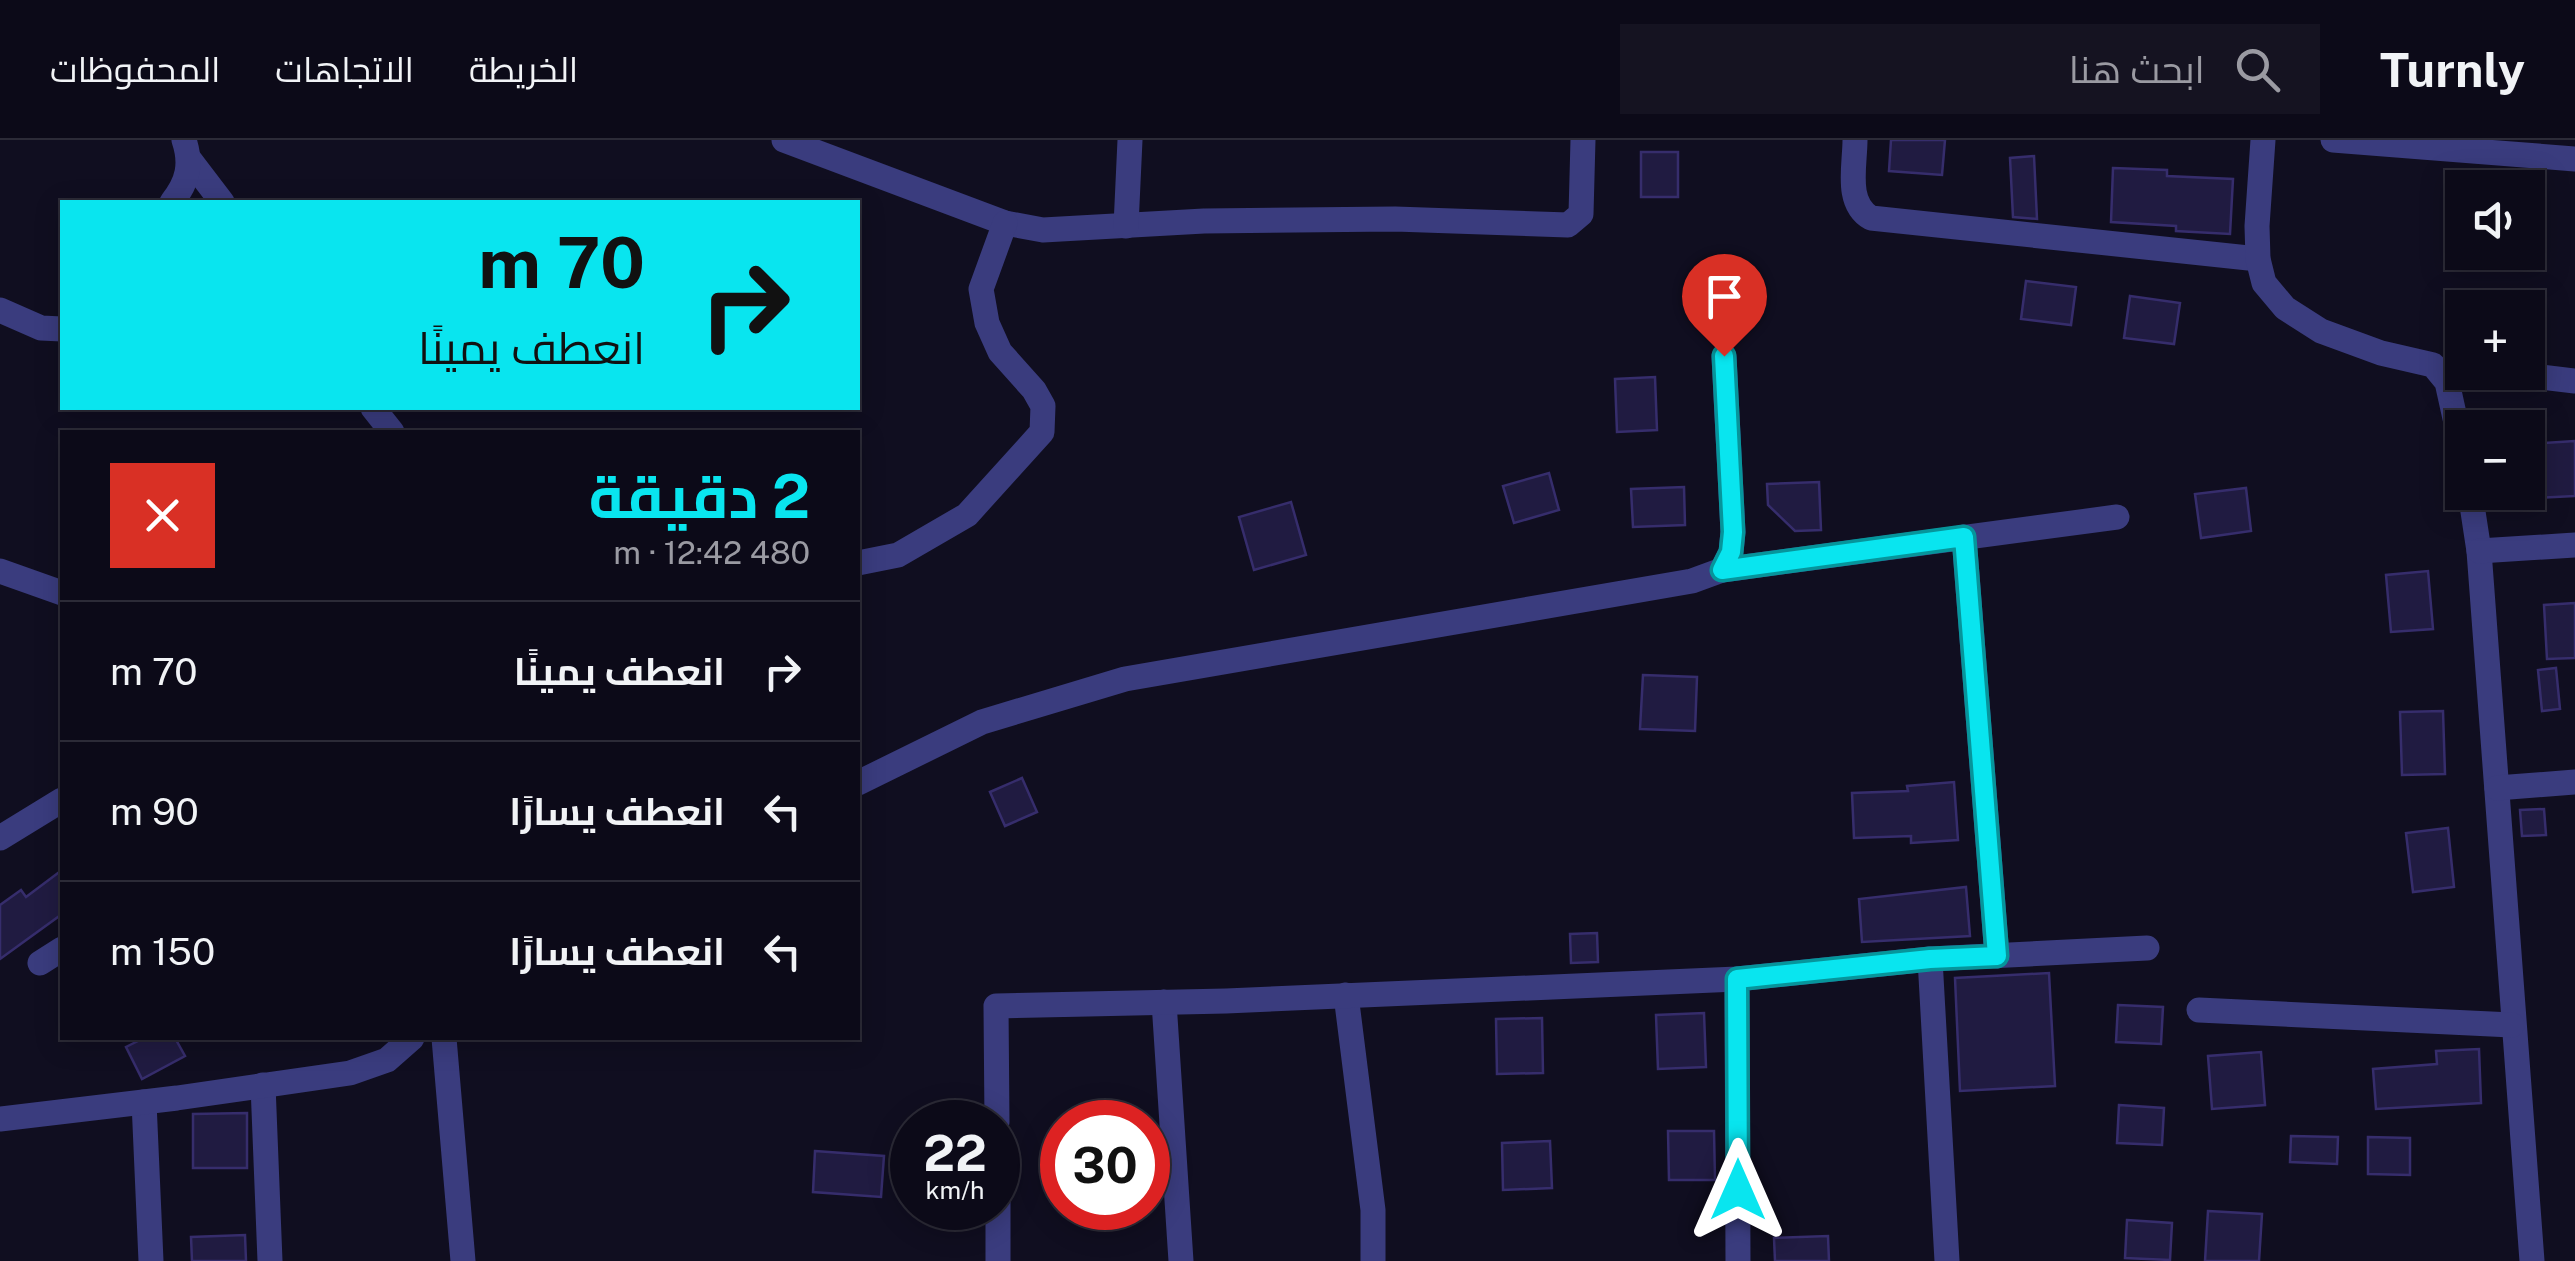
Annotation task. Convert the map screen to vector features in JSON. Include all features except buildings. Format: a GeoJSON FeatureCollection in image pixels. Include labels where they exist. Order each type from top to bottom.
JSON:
{"type":"FeatureCollection","features":[{"type":"Feature","properties":{"kind":"street"},"geometry":{"type":"LineString","coordinates":[[784,140],[1005,223],[1042,230],[1204,221],[1395,219],[1568,226],[1581,214],[1583,140]]}},
{"type":"Feature","properties":{"kind":"street"},"geometry":{"type":"LineString","coordinates":[[1126,226],[1130,140]]}},
{"type":"Feature","properties":{"kind":"street"},"geometry":{"type":"LineString","coordinates":[[1855,140],[1854,200],[1860,212],[1871,218],[2258,258]]}},
{"type":"Feature","properties":{"kind":"street"},"geometry":{"type":"LineString","coordinates":[[2263,140],[2258,258],[2264,284],[2286,308],[2320,332],[2381,353],[2445,366]]}},
{"type":"Feature","properties":{"kind":"street"},"geometry":{"type":"LineString","coordinates":[[2333,140],[2575,159]]}},
{"type":"Feature","properties":{"kind":"street"},"geometry":{"type":"LineString","coordinates":[[173,200],[187,176],[187,150]]}},
{"type":"Feature","properties":{"kind":"street"},"geometry":{"type":"LineString","coordinates":[[187,150],[221,200]]}},
{"type":"Feature","properties":{"kind":"street"},"geometry":{"type":"LineString","coordinates":[[860,563],[898,554],[967,515],[1042,432],[1043,406],[1000,352],[986,323],[982,289],[1005,223]]}},
{"type":"Feature","properties":{"kind":"street"},"geometry":{"type":"LineString","coordinates":[[0,310],[41,328],[60,329]]}},
{"type":"Feature","properties":{"kind":"street"},"geometry":{"type":"LineString","coordinates":[[1722,570],[1731,552],[1733,532],[1724,356]]}},
{"type":"Feature","properties":{"kind":"street"},"geometry":{"type":"LineString","coordinates":[[2432,365],[2447,382],[2453,410]]}},
{"type":"Feature","properties":{"kind":"street"},"geometry":{"type":"LineString","coordinates":[[2545,377],[2575,381]]}},
{"type":"Feature","properties":{"kind":"street"},"geometry":{"type":"LineString","coordinates":[[375,410],[390,430]]}},
{"type":"Feature","properties":{"kind":"street"},"geometry":{"type":"LineString","coordinates":[[2473,510],[2479,551],[2532,1261]]}},
{"type":"Feature","properties":{"kind":"street"},"geometry":{"type":"LineString","coordinates":[[860,782],[982,722],[1125,679],[1692,581],[1722,570],[2116,517]]}},
{"type":"Feature","properties":{"kind":"street"},"geometry":{"type":"LineString","coordinates":[[1964,537],[1997,956]]}},
{"type":"Feature","properties":{"kind":"street"},"geometry":{"type":"LineString","coordinates":[[2479,551],[2575,545]]}},
{"type":"Feature","properties":{"kind":"street"},"geometry":{"type":"LineString","coordinates":[[0,572],[60,592]]}},
{"type":"Feature","properties":{"kind":"street"},"geometry":{"type":"LineString","coordinates":[[2497,788],[2575,782]]}},
{"type":"Feature","properties":{"kind":"street"},"geometry":{"type":"LineString","coordinates":[[0,838],[60,801]]}},
{"type":"Feature","properties":{"kind":"street"},"geometry":{"type":"LineString","coordinates":[[997,1100],[996,1006],[1737,979],[1930,959],[2146,948]]}},
{"type":"Feature","properties":{"kind":"street"},"geometry":{"type":"LineString","coordinates":[[40,963],[60,950]]}},
{"type":"Feature","properties":{"kind":"street"},"geometry":{"type":"LineString","coordinates":[[1930,959],[1947,1261]]}},
{"type":"Feature","properties":{"kind":"street"},"geometry":{"type":"LineString","coordinates":[[1737,979],[1738,1261]]}},
{"type":"Feature","properties":{"kind":"street"},"geometry":{"type":"LineString","coordinates":[[1346,996],[1372,1210],[1372,1261]]}},
{"type":"Feature","properties":{"kind":"street"},"geometry":{"type":"LineString","coordinates":[[1164,1002],[1181,1261]]}},
{"type":"Feature","properties":{"kind":"street"},"geometry":{"type":"LineString","coordinates":[[2199,1010],[2512,1025]]}},
{"type":"Feature","properties":{"kind":"street"},"geometry":{"type":"LineString","coordinates":[[0,1119],[350,1073],[387,1060],[410,1040]]}},
{"type":"Feature","properties":{"kind":"street"},"geometry":{"type":"LineString","coordinates":[[444,1040],[463,1261]]}},
{"type":"Feature","properties":{"kind":"street"},"geometry":{"type":"LineString","coordinates":[[263,1086],[270,1261]]}},
{"type":"Feature","properties":{"kind":"street"},"geometry":{"type":"LineString","coordinates":[[144,1102],[151,1261]]}},
{"type":"Feature","properties":{"kind":"street"},"geometry":{"type":"LineString","coordinates":[[998,1230],[998,1261]]}},
{"type":"Feature","properties":{"kind":"route"},"geometry":{"type":"LineString","coordinates":[[1724,356],[1733,532],[1731,552],[1722,570],[1964,537],[1997,956],[1737,979],[1738,1190]]}}]}
